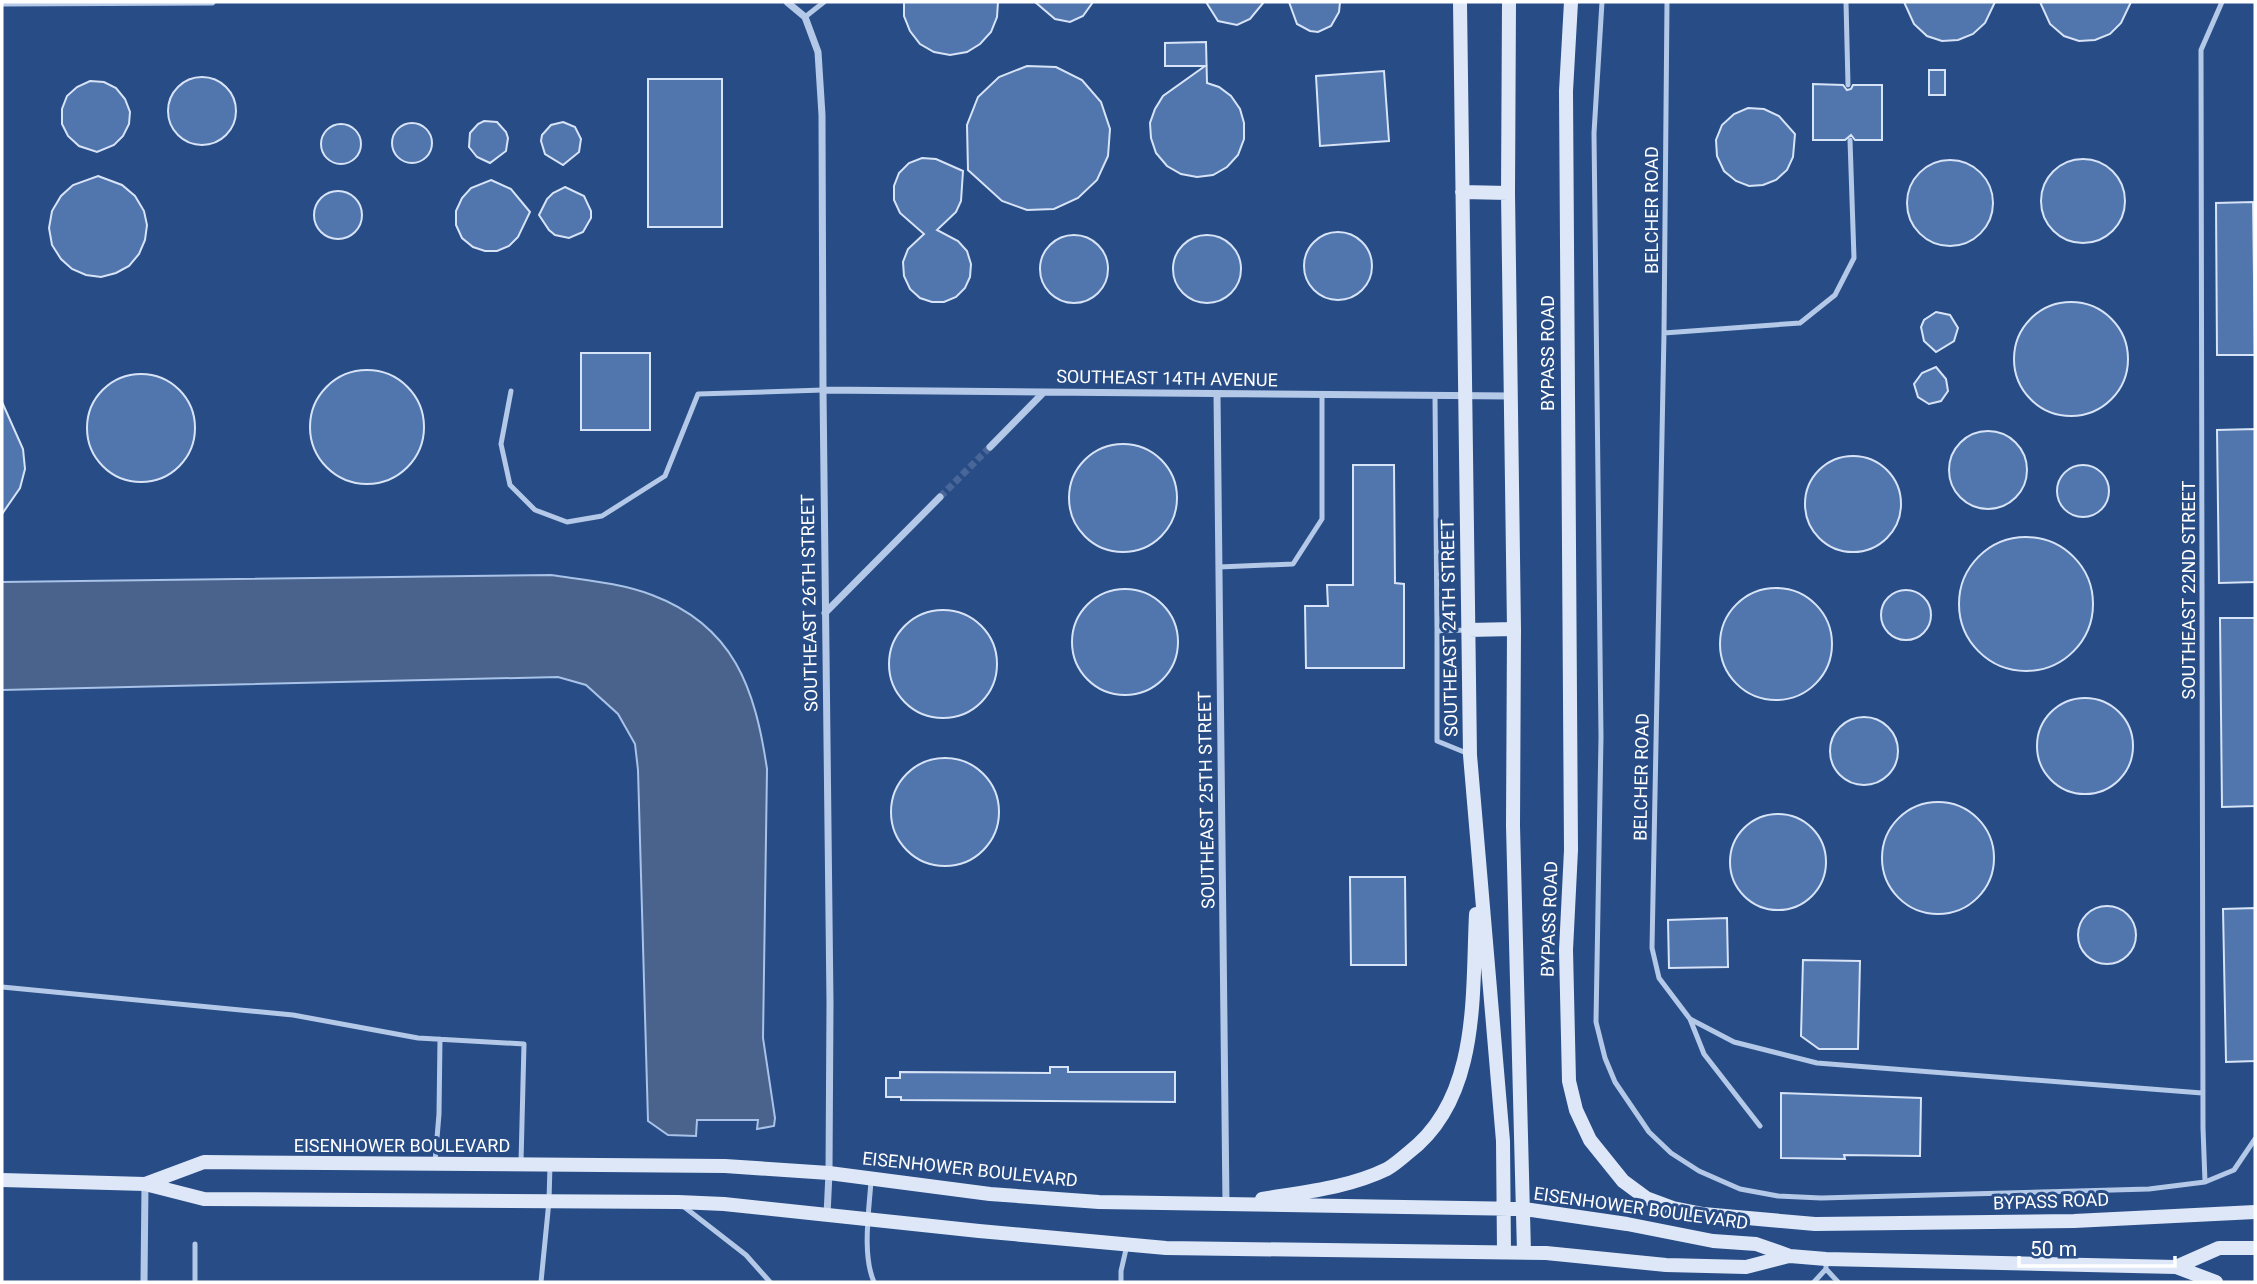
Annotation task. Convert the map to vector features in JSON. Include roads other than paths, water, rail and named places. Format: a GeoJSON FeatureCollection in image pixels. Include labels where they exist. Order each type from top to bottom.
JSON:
{"type":"FeatureCollection","features":[{"type":"Feature","properties":{"kind":"street"},"geometry":{"type":"LineString","coordinates":[[2,3],[212,2]]}},
{"type":"Feature","properties":{"kind":"street","name":"SOUTHEAST 26TH STREET"},"geometry":{"type":"LineString","coordinates":[[787,2],[805,17],[818,52],[822,115],[830,1173],[827,1215]]}},
{"type":"Feature","properties":{"kind":"street","name":"SOUTHEAST 24TH STREET"},"geometry":{"type":"LineString","coordinates":[[1460,2],[1470,755],[1503,1141],[1504,1252]]}},
{"type":"Feature","properties":{"kind":"street"},"geometry":{"type":"LineString","coordinates":[[1509,2],[1513,826],[1524,1252]]}},
{"type":"Feature","properties":{"kind":"street","name":"BYPASS ROAD"},"geometry":{"type":"LineString","coordinates":[[1571,2],[1566,91],[1571,850],[1566,950],[1567,1024],[1569,1081],[1576,1110],[1590,1140],[1623,1181],[1646,1198],[1673,1208],[1703,1214],[1815,1224],[2074,1221],[2255,1212]]}},
{"type":"Feature","properties":{"kind":"street"},"geometry":{"type":"LineString","coordinates":[[1462,192],[1508,192]]}},
{"type":"Feature","properties":{"kind":"street","name":"SOUTHEAST 14TH AVENUE"},"geometry":{"type":"LineString","coordinates":[[822,390],[1511,396]]}},
{"type":"Feature","properties":{"kind":"street"},"geometry":{"type":"LineString","coordinates":[[990,447],[1043,392]]}},
{"type":"Feature","properties":{"kind":"street","name":"SOUTHEAST 25TH STREET"},"geometry":{"type":"LineString","coordinates":[[1217,394],[1226,1205]]}},
{"type":"Feature","properties":{"kind":"street"},"geometry":{"type":"LineString","coordinates":[[825,614],[940,497]]}},
{"type":"Feature","properties":{"kind":"street"},"geometry":{"type":"LineString","coordinates":[[1468,630],[1514,629]]}},
{"type":"Feature","properties":{"kind":"street"},"geometry":{"type":"LineString","coordinates":[[1226,1205],[1347,1184],[1378,1172],[1418,1146],[1439,1122],[1457,1088],[1472,1012],[1479,861]]}},
{"type":"Feature","properties":{"kind":"street","name":"EISENHOWER BOULEVARD"},"geometry":{"type":"LineString","coordinates":[[145,1184],[204,1163],[725,1166],[830,1173],[990,1194],[1099,1202],[1524,1209],[1627,1224],[1713,1241],[1756,1244],[1790,1256],[1826,1264],[2176,1267],[2216,1282]]}},
{"type":"Feature","properties":{"kind":"street","name":"EISENHOWER BOULEVARD"},"geometry":{"type":"LineString","coordinates":[[2,1180],[145,1184],[204,1199],[678,1202],[1127,1245],[1256,1250],[1524,1252],[1666,1265],[1746,1267],[1790,1256]]}},
{"type":"Feature","properties":{"kind":"street"},"geometry":{"type":"LineString","coordinates":[[144,1282],[145,1184]]}},
{"type":"Feature","properties":{"kind":"street","name":"EISENHOWER BOULEVARD"},"geometry":{"type":"LineString","coordinates":[[2176,1267],[2219,1248],[2255,1248]]}},
{"type":"Feature","properties":{"kind":"lane"},"geometry":{"type":"LineString","coordinates":[[805,17],[824,2]]}},
{"type":"Feature","properties":{"kind":"lane"},"geometry":{"type":"LineString","coordinates":[[1602,2],[1594,132],[1601,737],[1596,1022],[1605,1058],[1615,1082],[1649,1132],[1671,1153],[1699,1171],[1740,1189],[1778,1196],[1874,1198],[2135,1189],[2205,1182],[2234,1170],[2255,1139]]}},
{"type":"Feature","properties":{"kind":"lane","name":"BELCHER ROAD"},"geometry":{"type":"LineString","coordinates":[[1667,2],[1664,333],[1652,948],[1659,978],[1690,1019],[1734,1042],[1817,1063],[2202,1093]]}},
{"type":"Feature","properties":{"kind":"lane"},"geometry":{"type":"LineString","coordinates":[[1846,2],[1848,85]]}},
{"type":"Feature","properties":{"kind":"lane","name":"SOUTHEAST 22ND STREET"},"geometry":{"type":"LineString","coordinates":[[2205,1182],[2202,1093],[2201,50],[2222,2]]}},
{"type":"Feature","properties":{"kind":"lane"},"geometry":{"type":"LineString","coordinates":[[1664,333],[1800,323],[1835,295],[1854,257],[1850,140]]}},
{"type":"Feature","properties":{"kind":"lane"},"geometry":{"type":"LineString","coordinates":[[512,391],[501,444],[509,485],[535,510],[567,522],[602,516],[665,476],[698,394],[822,390]]}},
{"type":"Feature","properties":{"kind":"lane"},"geometry":{"type":"LineString","coordinates":[[1219,567],[1293,564],[1322,519],[1322,395]]}},
{"type":"Feature","properties":{"kind":"lane"},"geometry":{"type":"LineString","coordinates":[[1435,396],[1437,741],[1470,755]]}},
{"type":"Feature","properties":{"kind":"lane"},"geometry":{"type":"LineString","coordinates":[[1437,631],[1468,630]]}},
{"type":"Feature","properties":{"kind":"lane"},"geometry":{"type":"LineString","coordinates":[[2,987],[293,1015],[418,1038],[524,1044],[521,1165]]}},
{"type":"Feature","properties":{"kind":"lane"},"geometry":{"type":"LineString","coordinates":[[1690,1019],[1704,1054],[1760,1126]]}},
{"type":"Feature","properties":{"kind":"lane"},"geometry":{"type":"LineString","coordinates":[[434,1164],[439,1114],[440,1039]]}},
{"type":"Feature","properties":{"kind":"lane"},"geometry":{"type":"LineString","coordinates":[[541,1282],[550,1165]]}},
{"type":"Feature","properties":{"kind":"lane"},"geometry":{"type":"LineString","coordinates":[[871,1178],[870,1274],[874,1282]]}},
{"type":"Feature","properties":{"kind":"lane"},"geometry":{"type":"LineString","coordinates":[[678,1202],[746,1255],[769,1282]]}},
{"type":"Feature","properties":{"kind":"lane"},"geometry":{"type":"LineString","coordinates":[[195,1244],[195,1282]]}},
{"type":"Feature","properties":{"kind":"lane"},"geometry":{"type":"LineString","coordinates":[[1121,1282],[1127,1245]]}},
{"type":"Feature","properties":{"kind":"lane"},"geometry":{"type":"LineString","coordinates":[[1814,1282],[1826,1264],[1838,1282]]}},
{"type":"Feature","properties":{"kind":"water"},"geometry":{"type":"Polygon","coordinates":[[[551,575],[628,588],[680,608],[703,624],[721,642],[736,663],[747,687],[756,712],[767,769],[763,1038],[774,1126],[757,1129],[758,1120],[697,1120],[696,1136],[668,1135],[648,1121],[638,770],[635,744],[618,714],[586,685],[558,677],[2,690],[2,582],[551,575]]]}},
{"type":"Feature","properties":{"kind":"tunnel"},"geometry":{"type":"LineString","coordinates":[[940,497],[990,447]]}}]}
